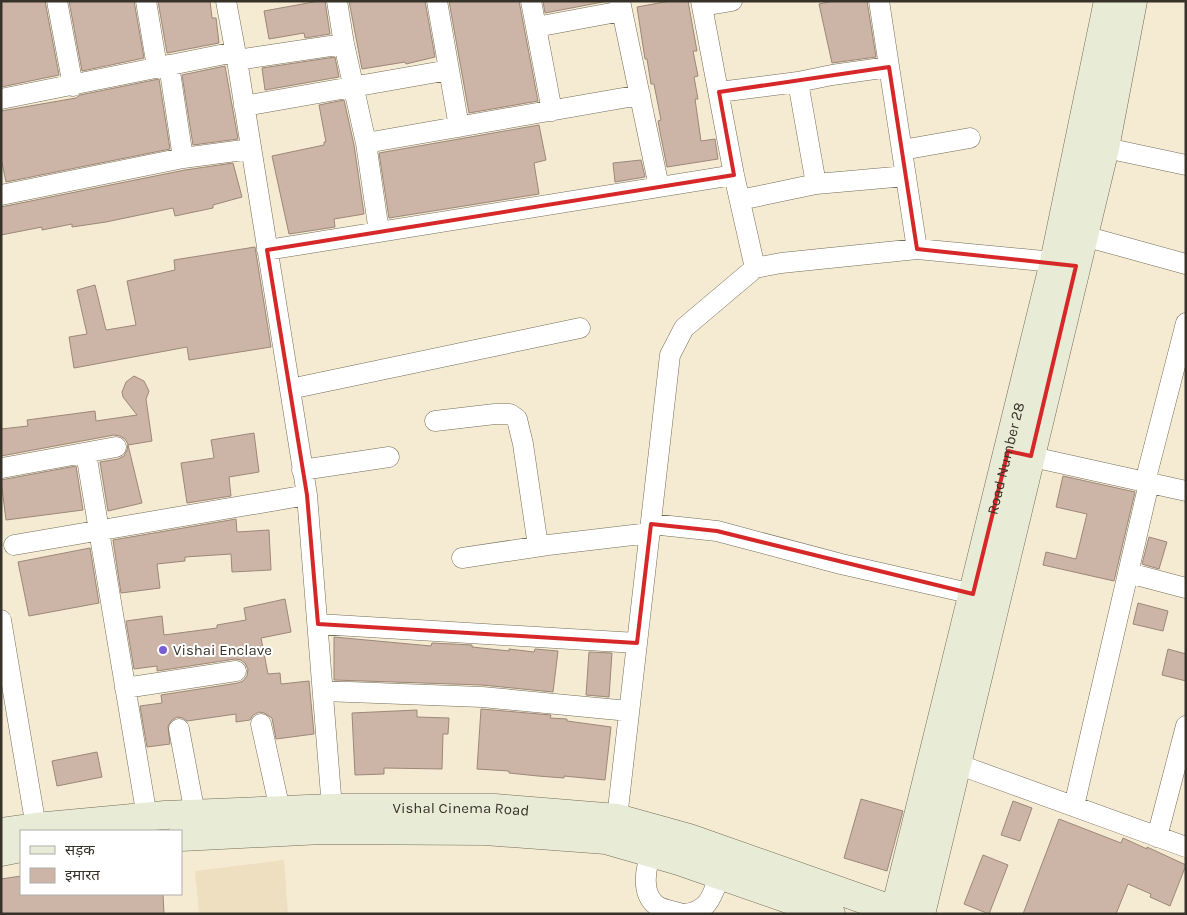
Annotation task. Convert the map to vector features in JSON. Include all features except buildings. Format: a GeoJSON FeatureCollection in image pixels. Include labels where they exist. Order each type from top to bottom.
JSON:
{"type":"FeatureCollection","features":[{"type":"Feature","properties":{"kind":"street"},"geometry":{"type":"LineString","coordinates":[[57,1],[73,86]]}},
{"type":"Feature","properties":{"kind":"street"},"geometry":{"type":"LineString","coordinates":[[146,1],[163,66],[183,158]]}},
{"type":"Feature","properties":{"kind":"street"},"geometry":{"type":"LineString","coordinates":[[226,1],[307,495],[332,808]]}},
{"type":"Feature","properties":{"kind":"street"},"geometry":{"type":"LineString","coordinates":[[336,1],[366,144],[379,232]]}},
{"type":"Feature","properties":{"kind":"street"},"geometry":{"type":"LineString","coordinates":[[437,1],[459,127]]}},
{"type":"Feature","properties":{"kind":"street"},"geometry":{"type":"LineString","coordinates":[[531,1],[552,111]]}},
{"type":"Feature","properties":{"kind":"street"},"geometry":{"type":"LineString","coordinates":[[732,1],[701,4],[754,268]]}},
{"type":"Feature","properties":{"kind":"street"},"geometry":{"type":"LineString","coordinates":[[879,1],[917,249]]}},
{"type":"Feature","properties":{"kind":"street","name":"Road Number 28"},"geometry":{"type":"LineString","coordinates":[[904,913],[957,764],[1019,454],[1065,264],[1079,142],[1108,1]]}},
{"type":"Feature","properties":{"kind":"street","name":"Road Number 28"},"geometry":{"type":"LineString","coordinates":[[1065,264],[1084,236],[1105,148],[1133,1]]}},
{"type":"Feature","properties":{"kind":"street"},"geometry":{"type":"LineString","coordinates":[[536,28],[621,6],[659,187]]}},
{"type":"Feature","properties":{"kind":"street"},"geometry":{"type":"LineString","coordinates":[[1,100],[163,66],[344,44]]}},
{"type":"Feature","properties":{"kind":"street"},"geometry":{"type":"LineString","coordinates":[[718,92],[798,82],[889,67]]}},
{"type":"Feature","properties":{"kind":"street"},"geometry":{"type":"LineString","coordinates":[[244,106],[449,70]]}},
{"type":"Feature","properties":{"kind":"street"},"geometry":{"type":"LineString","coordinates":[[798,82],[816,184]]}},
{"type":"Feature","properties":{"kind":"street"},"geometry":{"type":"LineString","coordinates":[[366,144],[640,95]]}},
{"type":"Feature","properties":{"kind":"street"},"geometry":{"type":"LineString","coordinates":[[902,150],[970,138]]}},
{"type":"Feature","properties":{"kind":"street"},"geometry":{"type":"LineString","coordinates":[[1079,142],[1186,165]]}},
{"type":"Feature","properties":{"kind":"street"},"geometry":{"type":"LineString","coordinates":[[1,195],[183,158],[251,149]]}},
{"type":"Feature","properties":{"kind":"street"},"geometry":{"type":"LineString","coordinates":[[267,250],[734,175]]}},
{"type":"Feature","properties":{"kind":"street"},"geometry":{"type":"LineString","coordinates":[[740,200],[816,184],[906,176]]}},
{"type":"Feature","properties":{"kind":"street"},"geometry":{"type":"LineString","coordinates":[[1084,236],[1186,264]]}},
{"type":"Feature","properties":{"kind":"street"},"geometry":{"type":"LineString","coordinates":[[611,829],[629,711],[670,355],[684,328],[754,268],[780,263],[917,249],[1065,264]]}},
{"type":"Feature","properties":{"kind":"street"},"geometry":{"type":"LineString","coordinates":[[1074,806],[1129,573],[1147,482],[1186,323]]}},
{"type":"Feature","properties":{"kind":"street"},"geometry":{"type":"LineString","coordinates":[[290,389],[580,328]]}},
{"type":"Feature","properties":{"kind":"street"},"geometry":{"type":"LineString","coordinates":[[435,421],[495,414],[510,414],[517,419],[523,444],[538,546]]}},
{"type":"Feature","properties":{"kind":"street"},"geometry":{"type":"LineString","coordinates":[[2,468],[116,447]]}},
{"type":"Feature","properties":{"kind":"street"},"geometry":{"type":"LineString","coordinates":[[86,453],[125,688],[160,821]]}},
{"type":"Feature","properties":{"kind":"street"},"geometry":{"type":"LineString","coordinates":[[1019,454],[1186,491]]}},
{"type":"Feature","properties":{"kind":"street","name":"Road Number 28"},"geometry":{"type":"LineString","coordinates":[[904,913],[973,594],[1019,454]]}},
{"type":"Feature","properties":{"kind":"street"},"geometry":{"type":"LineString","coordinates":[[302,470],[389,457]]}},
{"type":"Feature","properties":{"kind":"street"},"geometry":{"type":"LineString","coordinates":[[14,545],[307,495]]}},
{"type":"Feature","properties":{"kind":"street"},"geometry":{"type":"LineString","coordinates":[[462,558],[650,529],[718,531],[841,564],[973,594]]}},
{"type":"Feature","properties":{"kind":"street"},"geometry":{"type":"LineString","coordinates":[[1129,573],[1186,588]]}},
{"type":"Feature","properties":{"kind":"street"},"geometry":{"type":"LineString","coordinates":[[1,620],[10,721],[30,830]]}},
{"type":"Feature","properties":{"kind":"street"},"geometry":{"type":"LineString","coordinates":[[318,624],[637,643]]}},
{"type":"Feature","properties":{"kind":"street"},"geometry":{"type":"LineString","coordinates":[[125,688],[236,671]]}},
{"type":"Feature","properties":{"kind":"street"},"geometry":{"type":"LineString","coordinates":[[323,691],[482,697],[629,711]]}},
{"type":"Feature","properties":{"kind":"street"},"geometry":{"type":"LineString","coordinates":[[262,724],[280,810]]}},
{"type":"Feature","properties":{"kind":"street"},"geometry":{"type":"LineString","coordinates":[[1158,837],[1186,726]]}},
{"type":"Feature","properties":{"kind":"street"},"geometry":{"type":"LineString","coordinates":[[179,729],[195,814]]}},
{"type":"Feature","properties":{"kind":"street"},"geometry":{"type":"LineString","coordinates":[[957,764],[1186,847]]}},
{"type":"Feature","properties":{"kind":"street","name":"Vishal Cinema Road"},"geometry":{"type":"LineString","coordinates":[[77,830],[160,821],[195,814],[332,808],[495,808],[611,829],[689,838],[904,913]]}},
{"type":"Feature","properties":{"kind":"street","name":"Vishal Cinema Road"},"geometry":{"type":"LineString","coordinates":[[182,837],[322,830],[611,829],[652,853],[831,914]]}},
{"type":"Feature","properties":{"kind":"street","name":"Vishal Cinema Road"},"geometry":{"type":"LineString","coordinates":[[1,832],[20,834]]}},
{"type":"Feature","properties":{"kind":"street","name":"Vishal Cinema Road"},"geometry":{"type":"LineString","coordinates":[[1,852],[20,841]]}},
{"type":"Feature","properties":{"kind":"street"},"geometry":{"type":"LineString","coordinates":[[652,853],[647,864],[646,883],[650,897],[657,906],[683,914],[705,907],[720,875]]}},
{"type":"Feature","properties":{"kind":"highlighted area"},"geometry":{"type":"Polygon","coordinates":[[[889,67],[917,249],[1076,266],[1031,456],[1008,451],[973,594],[717,531],[651,524],[637,643],[318,624],[307,495],[267,250],[734,175],[719,92],[889,67]]]}},
{"type":"Feature","properties":{"kind":"shaded area"},"geometry":{"type":"Polygon","coordinates":[[[284,860],[288,914],[199,914],[195,871],[284,860]]]}},
{"type":"Feature","properties":{"kind":"place","name":"Vishai Enclave"},"geometry":{"type":"Point","coordinates":[163,650]}}]}
